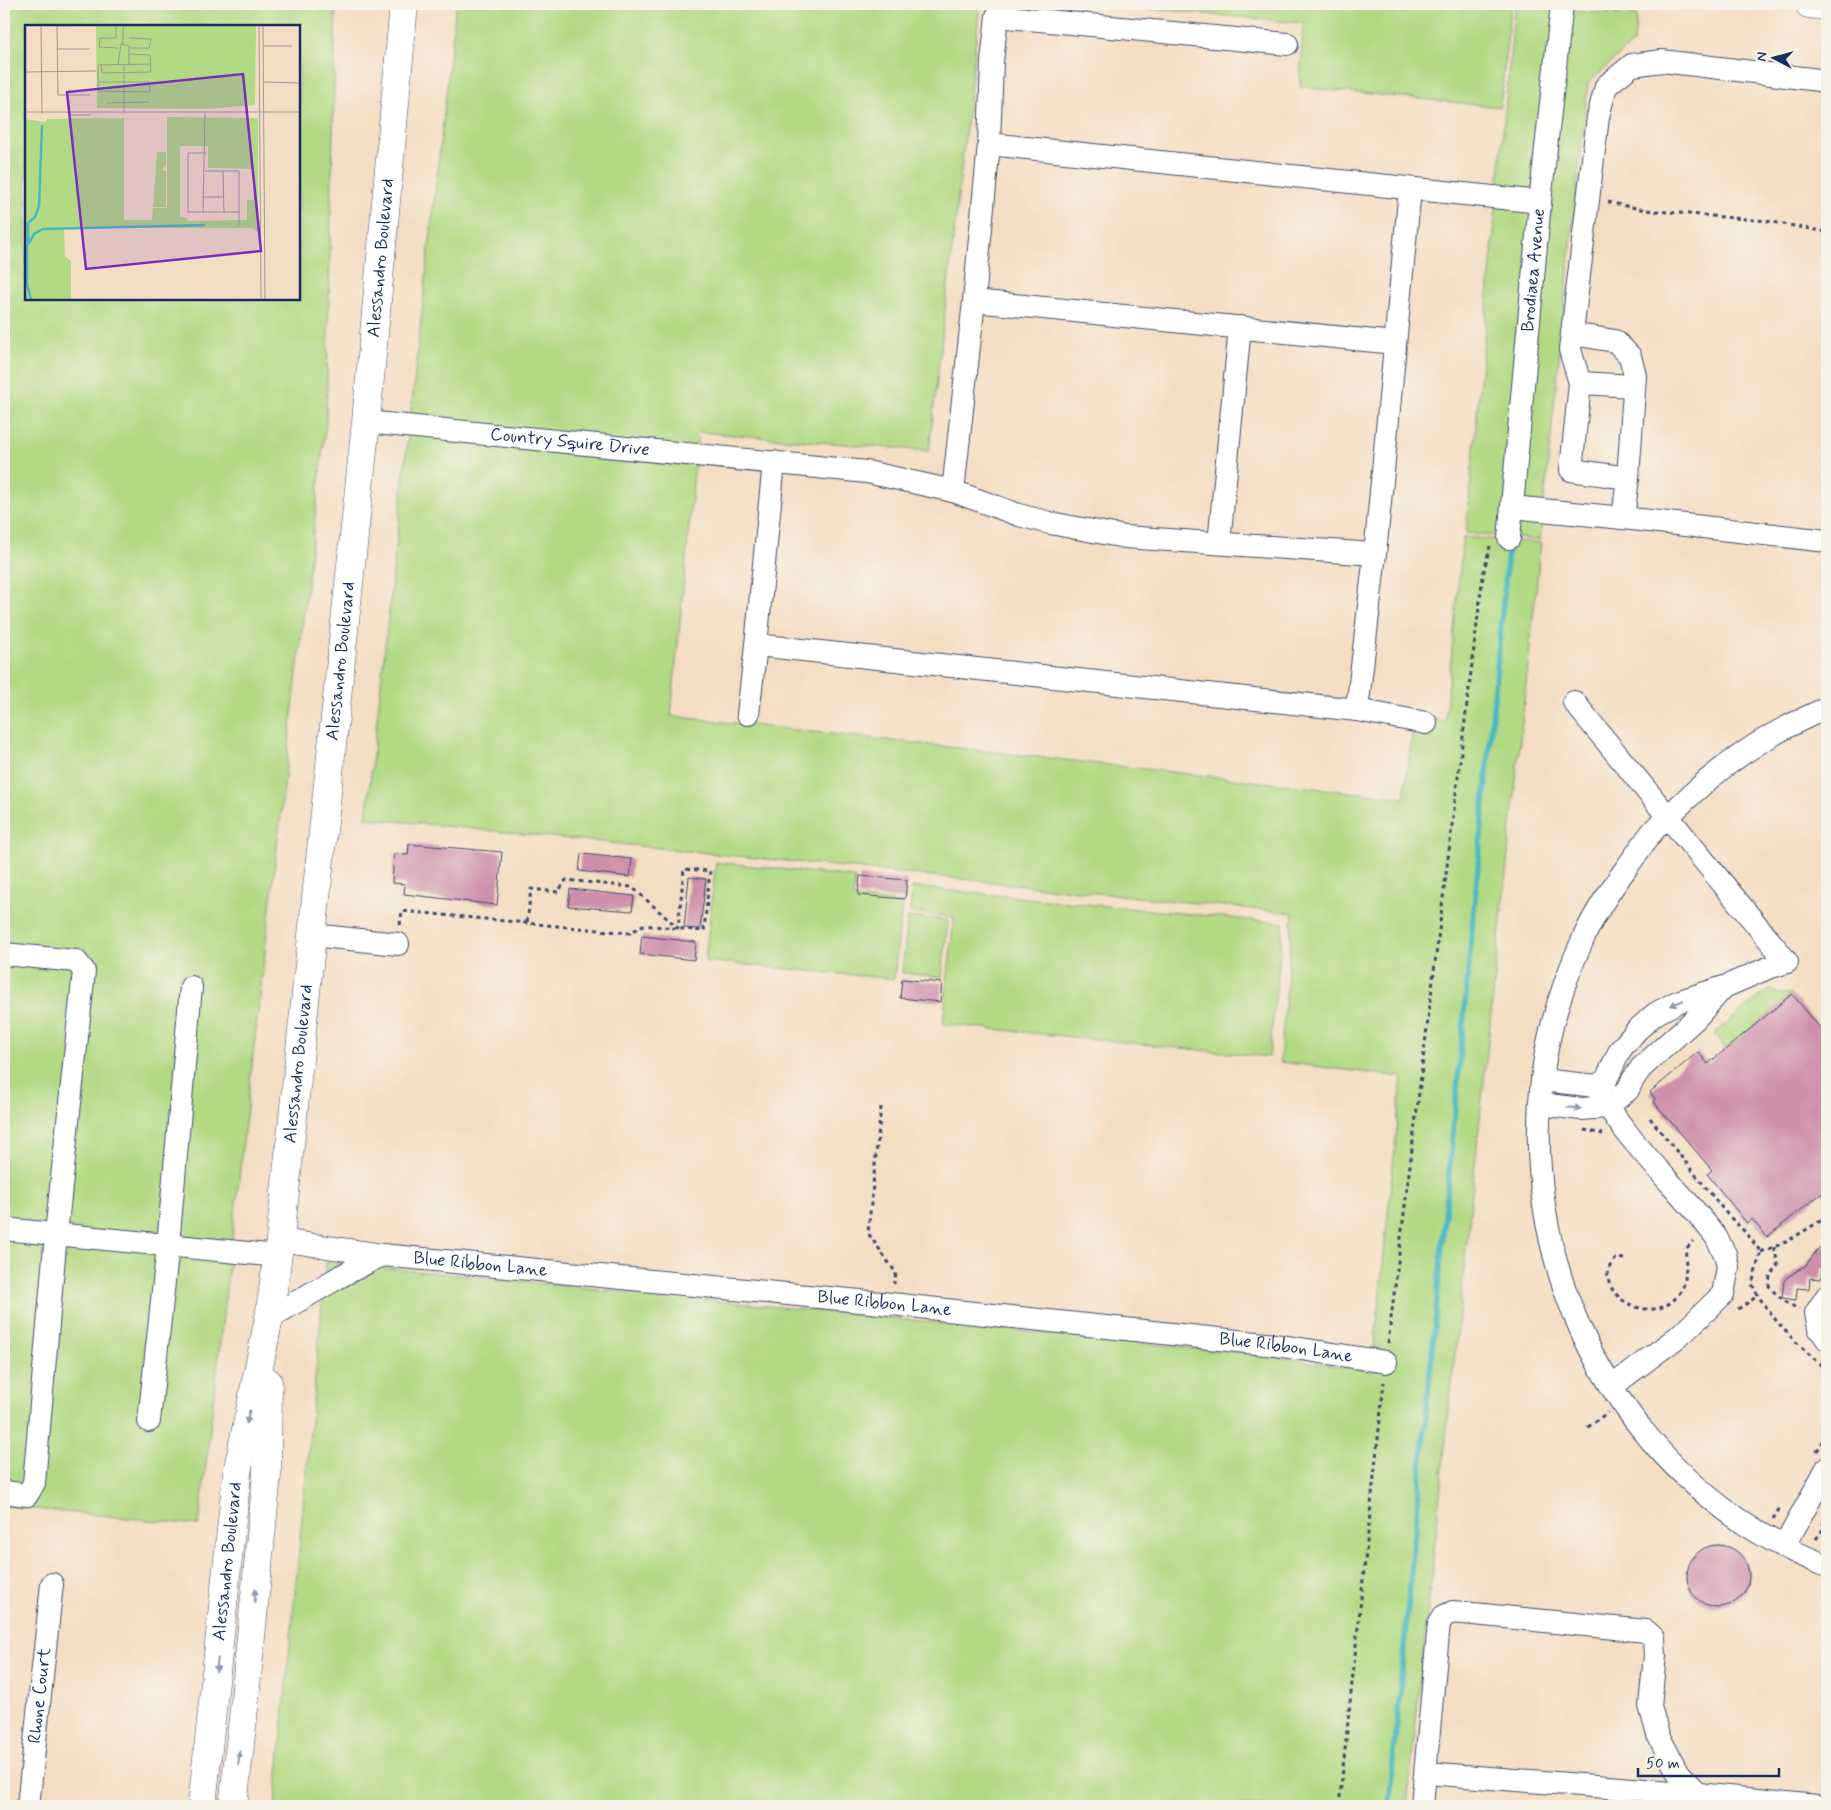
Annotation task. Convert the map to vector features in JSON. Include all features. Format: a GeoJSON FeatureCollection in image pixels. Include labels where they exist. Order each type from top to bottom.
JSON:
{"type":"FeatureCollection","features":[{"type":"Feature","properties":{"kind":"main road","name":"Alessandro Boulevard"},"geometry":{"type":"LineString","coordinates":[[202,1806],[236,1473],[269,1318],[279,1248],[366,422],[404,4]]}},
{"type":"Feature","properties":{"kind":"main road"},"geometry":{"type":"LineString","coordinates":[[1810,4],[1827,6]]}},
{"type":"Feature","properties":{"kind":"main road","name":"Alessandro Boulevard"},"geometry":{"type":"LineString","coordinates":[[233,1806],[267,1475],[269,1318]]}},
{"type":"Feature","properties":{"kind":"street","name":"Brodiaea Avenue"},"geometry":{"type":"LineString","coordinates":[[1501,539],[1512,507],[1540,202],[1562,4]]}},
{"type":"Feature","properties":{"kind":"street"},"geometry":{"type":"LineString","coordinates":[[953,491],[989,144],[992,62],[997,16],[1287,44]]}},
{"type":"Feature","properties":{"kind":"street"},"geometry":{"type":"LineString","coordinates":[[1628,478],[1571,470],[1580,383],[1570,350],[1598,117],[1606,86],[1632,65],[1662,61],[1827,81]]}},
{"type":"Feature","properties":{"kind":"street"},"geometry":{"type":"LineString","coordinates":[[989,144],[1540,202]]}},
{"type":"Feature","properties":{"kind":"street"},"geometry":{"type":"LineString","coordinates":[[1357,710],[1375,554],[1410,189]]}},
{"type":"Feature","properties":{"kind":"street"},"geometry":{"type":"LineString","coordinates":[[974,301],[1395,343]]}},
{"type":"Feature","properties":{"kind":"street"},"geometry":{"type":"LineString","coordinates":[[1219,543],[1240,327]]}},
{"type":"Feature","properties":{"kind":"street"},"geometry":{"type":"LineString","coordinates":[[1572,334],[1615,342],[1630,356],[1635,376],[1628,478],[1623,518]]}},
{"type":"Feature","properties":{"kind":"street"},"geometry":{"type":"LineString","coordinates":[[1580,383],[1634,386]]}},
{"type":"Feature","properties":{"kind":"street","name":"Country Squire Drive"},"geometry":{"type":"LineString","coordinates":[[366,422],[867,472],[953,491],[1019,515],[1050,523],[1125,537],[1375,554]]}},
{"type":"Feature","properties":{"kind":"street"},"geometry":{"type":"LineString","coordinates":[[748,714],[774,462]]}},
{"type":"Feature","properties":{"kind":"street"},"geometry":{"type":"LineString","coordinates":[[1512,507],[1827,541]]}},
{"type":"Feature","properties":{"kind":"street"},"geometry":{"type":"LineString","coordinates":[[756,645],[1357,710],[1426,723]]}},
{"type":"Feature","properties":{"kind":"street"},"geometry":{"type":"LineString","coordinates":[[1542,1080],[1596,1086],[1606,1080],[1620,1050],[1637,1030],[1655,1014],[1677,1002],[1724,987],[1787,962],[1574,702]]}},
{"type":"Feature","properties":{"kind":"street"},"geometry":{"type":"LineString","coordinates":[[1827,708],[1769,735],[1698,787],[1654,829],[1610,890],[1584,935],[1558,1001],[1542,1080],[1538,1159],[1550,1242],[1574,1318],[1611,1388],[1668,1460],[1698,1488],[1735,1518],[1784,1546],[1827,1566]]}},
{"type":"Feature","properties":{"kind":"street"},"geometry":{"type":"LineString","coordinates":[[312,935],[398,944]]}},
{"type":"Feature","properties":{"kind":"street"},"geometry":{"type":"LineString","coordinates":[[4,954],[76,960],[84,971],[56,1234],[34,1483],[26,1495],[4,1492]]}},
{"type":"Feature","properties":{"kind":"street"},"geometry":{"type":"LineString","coordinates":[[149,1421],[168,1245],[191,987]]}},
{"type":"Feature","properties":{"kind":"street"},"geometry":{"type":"LineString","coordinates":[[1540,1104],[1581,1109],[1607,1107],[1628,1090],[1642,1068],[1696,1018],[1724,987]]}},
{"type":"Feature","properties":{"kind":"street"},"geometry":{"type":"LineString","coordinates":[[1596,1086],[1607,1107],[1624,1129],[1710,1228],[1725,1254],[1728,1267],[1723,1294],[1683,1333],[1611,1388]]}},
{"type":"Feature","properties":{"kind":"street","name":"Blue Ribbon Lane"},"geometry":{"type":"LineString","coordinates":[[4,1229],[168,1245],[279,1248],[382,1256],[891,1304],[1275,1345],[1386,1362]]}},
{"type":"Feature","properties":{"kind":"street"},"geometry":{"type":"LineString","coordinates":[[269,1318],[342,1276],[382,1256]]}},
{"type":"Feature","properties":{"kind":"street"},"geometry":{"type":"LineString","coordinates":[[1822,1304],[1819,1328],[1827,1339]]}},
{"type":"Feature","properties":{"kind":"street"},"geometry":{"type":"LineString","coordinates":[[1784,1546],[1827,1468]]}},
{"type":"Feature","properties":{"kind":"street","name":"Rhone Court"},"geometry":{"type":"LineString","coordinates":[[28,1806],[52,1584]]}},
{"type":"Feature","properties":{"kind":"street"},"geometry":{"type":"LineString","coordinates":[[1422,1806],[1439,1623],[1444,1616],[1453,1612],[1646,1631],[1654,1638],[1655,1655],[1650,1706],[1658,1735],[1678,1773],[1700,1800]]}},
{"type":"Feature","properties":{"kind":"street"},"geometry":{"type":"LineString","coordinates":[[1426,1773],[1700,1800],[1816,1806]]}},
{"type":"Feature","properties":{"kind":"path"},"geometry":{"type":"LineString","coordinates":[[1588,198],[1645,210],[1767,221],[1827,232]]}},
{"type":"Feature","properties":{"kind":"path"},"geometry":{"type":"LineString","coordinates":[[1339,1806],[1386,1362],[1483,575],[1501,539]]}},
{"type":"Feature","properties":{"kind":"path"},"geometry":{"type":"LineString","coordinates":[[398,944],[402,911],[630,933],[643,925],[704,931],[710,871],[684,869],[678,928]]}},
{"type":"Feature","properties":{"kind":"path"},"geometry":{"type":"LineString","coordinates":[[527,923],[530,889],[558,892],[566,880],[632,887],[678,928]]}},
{"type":"Feature","properties":{"kind":"path"},"geometry":{"type":"LineString","coordinates":[[881,1107],[868,1233],[896,1273],[891,1304]]}},
{"type":"Feature","properties":{"kind":"path"},"geometry":{"type":"LineString","coordinates":[[1624,1258],[1617,1258],[1611,1262],[1608,1274],[1612,1289],[1624,1303],[1640,1308],[1654,1309],[1669,1303],[1681,1291],[1686,1276],[1686,1249],[1697,1237],[1727,1214]]}},
{"type":"Feature","properties":{"kind":"path"},"geometry":{"type":"LineString","coordinates":[[1761,1252],[1786,1242],[1827,1218]]}},
{"type":"Feature","properties":{"kind":"path"},"geometry":{"type":"LineString","coordinates":[[1774,1247],[1778,1264],[1770,1275],[1769,1286],[1784,1301],[1799,1309],[1822,1304]]}},
{"type":"Feature","properties":{"kind":"green space"},"geometry":{"type":"Polygon","coordinates":[[[4,4],[336,4],[326,421],[199,1525],[4,1506],[4,4]]]}},
{"type":"Feature","properties":{"kind":"green space"},"geometry":{"type":"Polygon","coordinates":[[[456,4],[980,4],[929,451],[698,432],[671,716],[1404,798],[1414,718],[1445,721],[1463,537],[1541,543],[1407,1806],[275,1806],[326,1262],[1262,1355],[1372,1371],[1402,1077],[1280,1062],[1293,913],[366,818],[456,4]]]}},
{"type":"Feature","properties":{"kind":"green space"},"geometry":{"type":"Polygon","coordinates":[[[1096,4],[1511,4],[1500,107],[1300,87],[1303,23],[1096,4]]]}},
{"type":"Feature","properties":{"kind":"green space"},"geometry":{"type":"Polygon","coordinates":[[[1515,4],[1532,4],[1542,9],[1637,16],[1634,42],[1588,83],[1540,540],[1466,533],[1515,4]]]}},
{"type":"Feature","properties":{"kind":"green space"},"geometry":{"type":"Polygon","coordinates":[[[716,862],[855,877],[853,898],[902,903],[894,979],[705,961],[716,862]]]}},
{"type":"Feature","properties":{"kind":"green space"},"geometry":{"type":"Polygon","coordinates":[[[912,887],[1283,923],[1269,1057],[943,1024],[954,917],[910,912],[912,887]]]}},
{"type":"Feature","properties":{"kind":"green space"},"geometry":{"type":"Polygon","coordinates":[[[908,917],[948,920],[942,977],[902,973],[908,917]]]}},
{"type":"Feature","properties":{"kind":"green space"},"geometry":{"type":"Polygon","coordinates":[[[1770,988],[1775,993],[1792,994],[1726,1050],[1714,1034],[1770,988]]]}},
{"type":"Feature","properties":{"kind":"building"},"geometry":{"type":"Polygon","coordinates":[[[409,844],[502,852],[497,905],[404,894],[405,884],[392,883],[394,854],[408,855],[409,844]]]}},
{"type":"Feature","properties":{"kind":"building"},"geometry":{"type":"Polygon","coordinates":[[[581,854],[632,859],[630,877],[579,871],[581,854]]]}},
{"type":"Feature","properties":{"kind":"building"},"geometry":{"type":"Polygon","coordinates":[[[860,876],[907,880],[905,899],[858,895],[860,876]]]}},
{"type":"Feature","properties":{"kind":"building"},"geometry":{"type":"Polygon","coordinates":[[[689,877],[706,879],[700,929],[684,928],[689,877]]]}},
{"type":"Feature","properties":{"kind":"building"},"geometry":{"type":"Polygon","coordinates":[[[570,889],[634,896],[632,911],[568,906],[570,889]]]}},
{"type":"Feature","properties":{"kind":"building"},"geometry":{"type":"Polygon","coordinates":[[[642,936],[696,942],[694,960],[640,954],[642,936]]]}},
{"type":"Feature","properties":{"kind":"building"},"geometry":{"type":"Polygon","coordinates":[[[902,979],[942,983],[940,1002],[900,998],[902,979]]]}},
{"type":"Feature","properties":{"kind":"building"},"geometry":{"type":"Polygon","coordinates":[[[1827,990],[1827,1001],[1822,994],[1827,990]]]}},
{"type":"Feature","properties":{"kind":"building"},"geometry":{"type":"Polygon","coordinates":[[[1792,994],[1827,1036],[1827,1196],[1825,1197],[1822,1193],[1767,1237],[1752,1219],[1747,1223],[1707,1174],[1712,1170],[1653,1101],[1655,1099],[1650,1092],[1698,1052],[1708,1064],[1792,994]]]}},
{"type":"Feature","properties":{"kind":"building"},"geometry":{"type":"Polygon","coordinates":[[[1822,1246],[1827,1246],[1827,1268],[1822,1268],[1821,1279],[1810,1278],[1809,1289],[1797,1288],[1796,1300],[1782,1298],[1786,1278],[1806,1265],[1822,1246]]]}},
{"type":"Feature","properties":{"kind":"building"},"geometry":{"type":"Polygon","coordinates":[[[1712,1545],[1724,1545],[1740,1554],[1747,1564],[1749,1576],[1747,1588],[1740,1598],[1724,1607],[1712,1607],[1701,1602],[1692,1593],[1687,1582],[1687,1570],[1692,1559],[1701,1550],[1712,1545]]]}},
{"type":"Feature","properties":{"kind":"waterway"},"geometry":{"type":"LineString","coordinates":[[1389,1806],[1508,551]]}}]}
